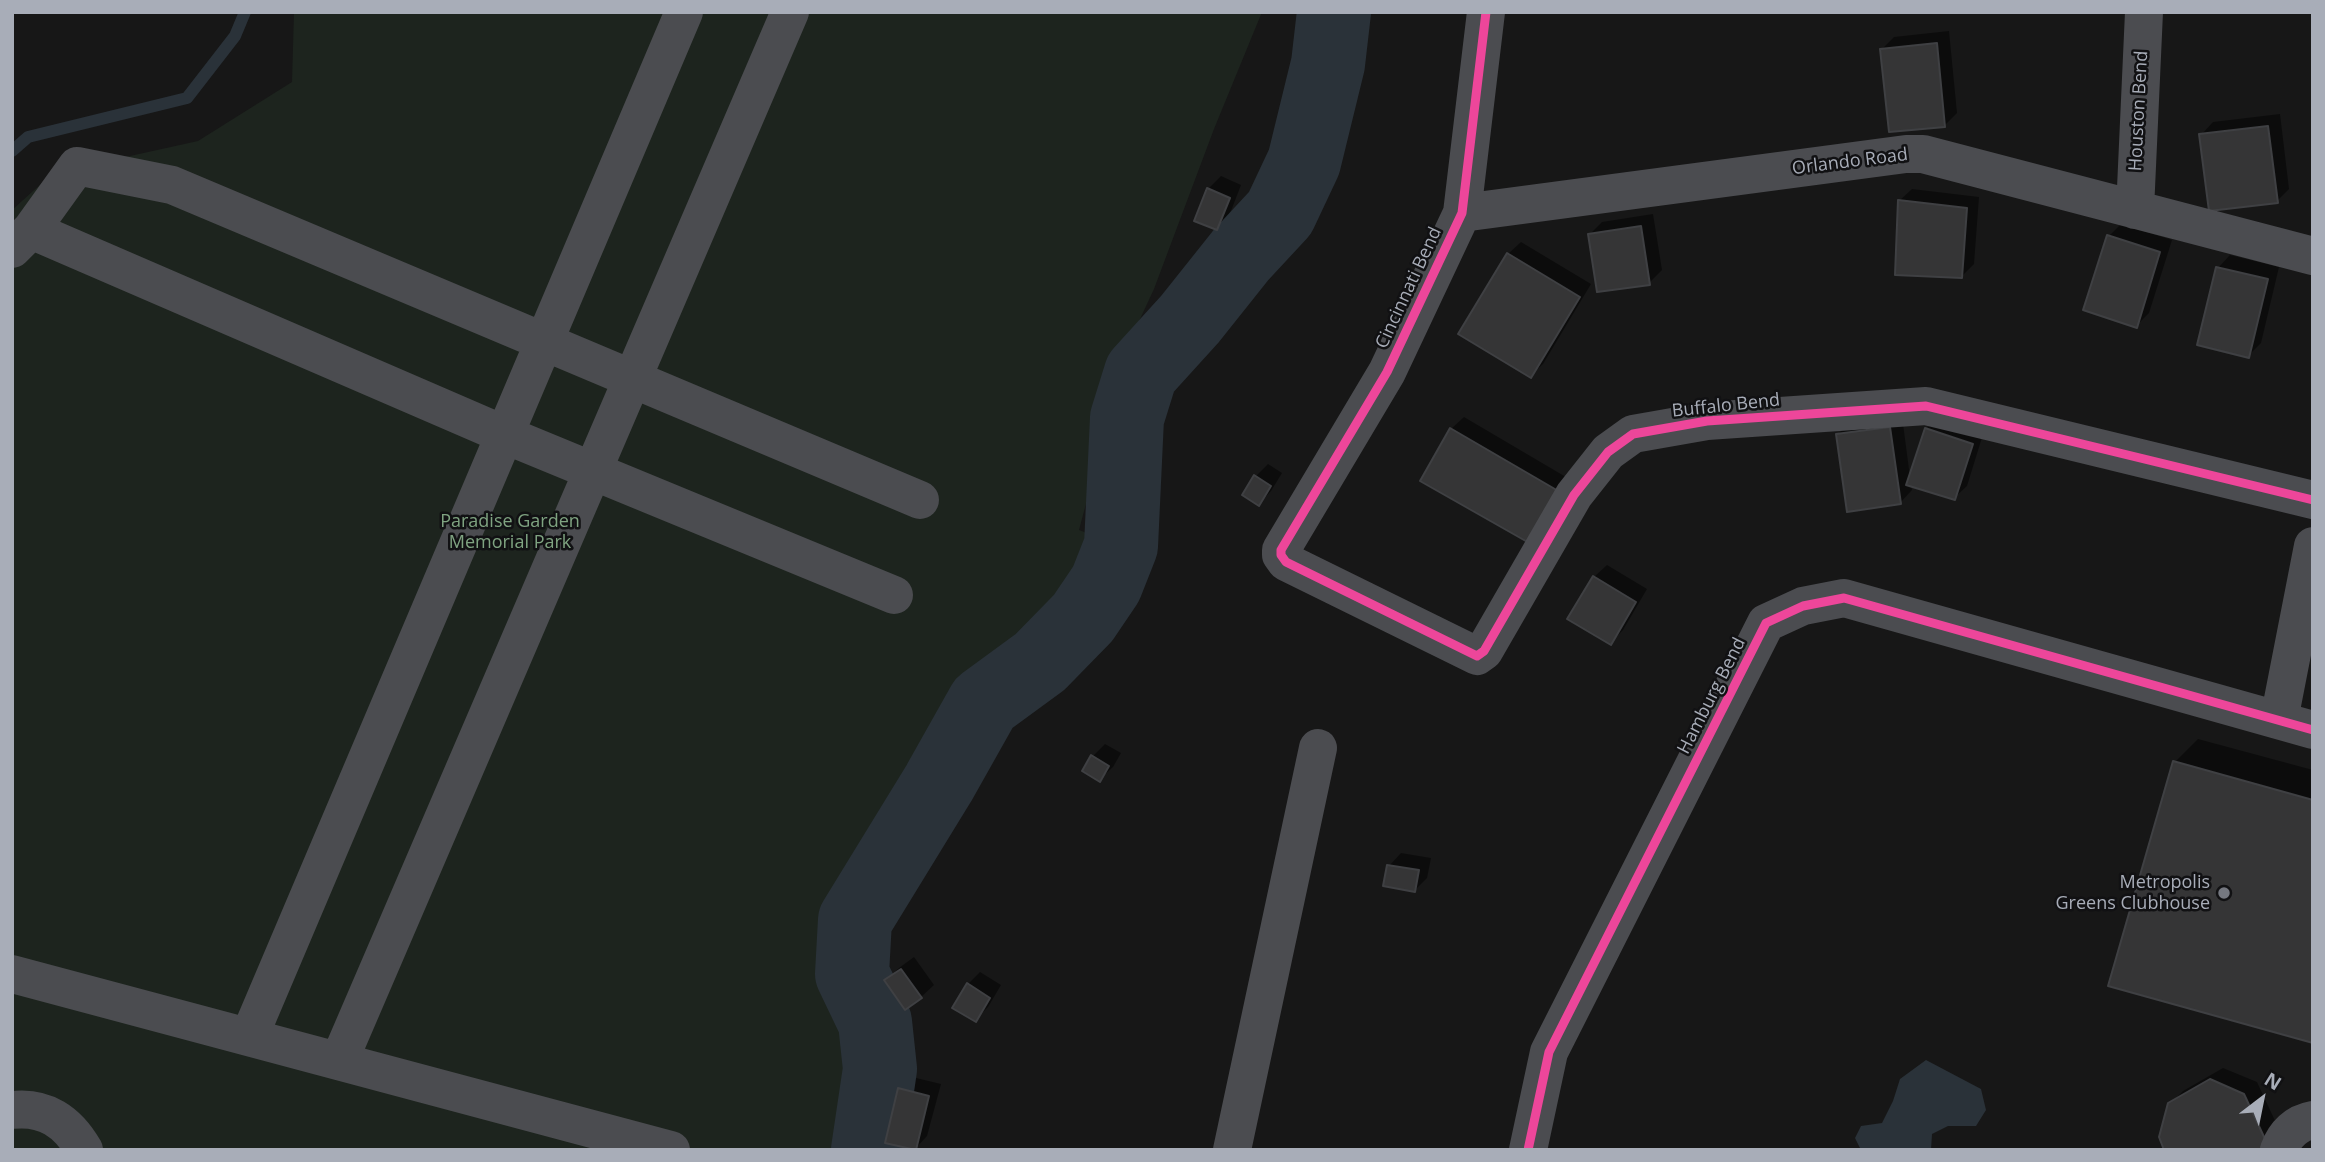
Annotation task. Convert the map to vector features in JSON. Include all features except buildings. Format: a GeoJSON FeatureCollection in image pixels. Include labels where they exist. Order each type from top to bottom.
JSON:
{"type":"FeatureCollection","features":[{"type":"Feature","properties":{"kind":"street"},"geometry":{"type":"LineString","coordinates":[[249,1037],[684,12]]}},
{"type":"Feature","properties":{"kind":"street"},"geometry":{"type":"LineString","coordinates":[[339,1061],[790,12]]}},
{"type":"Feature","properties":{"kind":"street","name":"Cincinnati Bend"},"geometry":{"type":"LineString","coordinates":[[1280,550],[1387,372],[1462,214],[1486,12]]}},
{"type":"Feature","properties":{"kind":"street","name":"Houston Bend"},"geometry":{"type":"LineString","coordinates":[[2135,209],[2144,12]]}},
{"type":"Feature","properties":{"kind":"street","name":"Orlando Road"},"geometry":{"type":"LineString","coordinates":[[1462,214],[1906,154],[1923,154],[2313,256]]}},
{"type":"Feature","properties":{"kind":"street"},"geometry":{"type":"LineString","coordinates":[[894,595],[22,240],[77,166],[172,185],[920,500]]}},
{"type":"Feature","properties":{"kind":"street","name":"Buffalo Bend"},"geometry":{"type":"LineString","coordinates":[[1280,550],[1286,562],[1476,656],[1484,651],[1574,495],[1608,452],[1633,434],[1707,421],[1926,407],[2313,500]]}},
{"type":"Feature","properties":{"kind":"street"},"geometry":{"type":"LineString","coordinates":[[2296,725],[2313,546]]}},
{"type":"Feature","properties":{"kind":"street","name":"Hamburg Bend"},"geometry":{"type":"LineString","coordinates":[[1528,1150],[1549,1052],[1766,623],[1803,606],[1844,598],[2296,725]]}},
{"type":"Feature","properties":{"kind":"street"},"geometry":{"type":"LineString","coordinates":[[1232,1150],[1318,748]]}},
{"type":"Feature","properties":{"kind":"street"},"geometry":{"type":"LineString","coordinates":[[12,974],[671,1150]]}},
{"type":"Feature","properties":{"kind":"street"},"geometry":{"type":"LineString","coordinates":[[12,1110],[44,1112],[61,1121],[75,1135],[84,1150]]}},
{"type":"Feature","properties":{"kind":"street"},"geometry":{"type":"LineString","coordinates":[[2279,1150],[2293,1128],[2313,1120]]}},
{"type":"Feature","properties":{"kind":"green space","name":"Paradise Garden Memorial Park"},"geometry":{"type":"Polygon","coordinates":[[[294,12],[1262,12],[1214,129],[1154,289],[1100,405],[1091,485],[1079,530],[1121,546],[1106,584],[1083,618],[1040,662],[984,703],[939,783],[855,920],[852,974],[875,1022],[880,1069],[868,1150],[12,1150],[12,210],[53,173],[198,141],[292,82],[294,12]]]}},
{"type":"Feature","properties":{"kind":"shaded area"},"geometry":{"type":"Polygon","coordinates":[[[1926,1060],[1981,1089],[1986,1110],[1976,1126],[1948,1126],[1932,1134],[1931,1150],[1861,1150],[1855,1138],[1861,1126],[1882,1123],[1900,1079],[1926,1060]]]}},
{"type":"Feature","properties":{"kind":"waterway"},"geometry":{"type":"LineString","coordinates":[[12,151],[28,137],[187,98],[235,36],[245,12]]}},
{"type":"Feature","properties":{"kind":"waterway"},"geometry":{"type":"LineString","coordinates":[[868,1150],[880,1069],[875,1022],[852,974],[855,920],[939,783],[984,703],[1040,662],[1083,618],[1106,584],[1121,546],[1127,418],[1141,373],[1280,213],[1304,162],[1328,64],[1334,12]]}},
{"type":"Feature","properties":{"kind":"cycle path"},"geometry":{"type":"LineString","coordinates":[[1486,12],[1462,213],[1387,372],[1281,550],[1286,562],[1477,656],[1484,651],[1574,495],[1608,452],[1633,434],[1707,421],[1926,406],[2313,500]]}},
{"type":"Feature","properties":{"kind":"cycle path"},"geometry":{"type":"LineString","coordinates":[[1528,1150],[1549,1052],[1766,623],[1803,606],[1844,598],[2313,730]]}},
{"type":"Feature","properties":{"kind":"place","name":"Metropolis Greens Clubhouse"},"geometry":{"type":"Point","coordinates":[2224,893]}}]}
